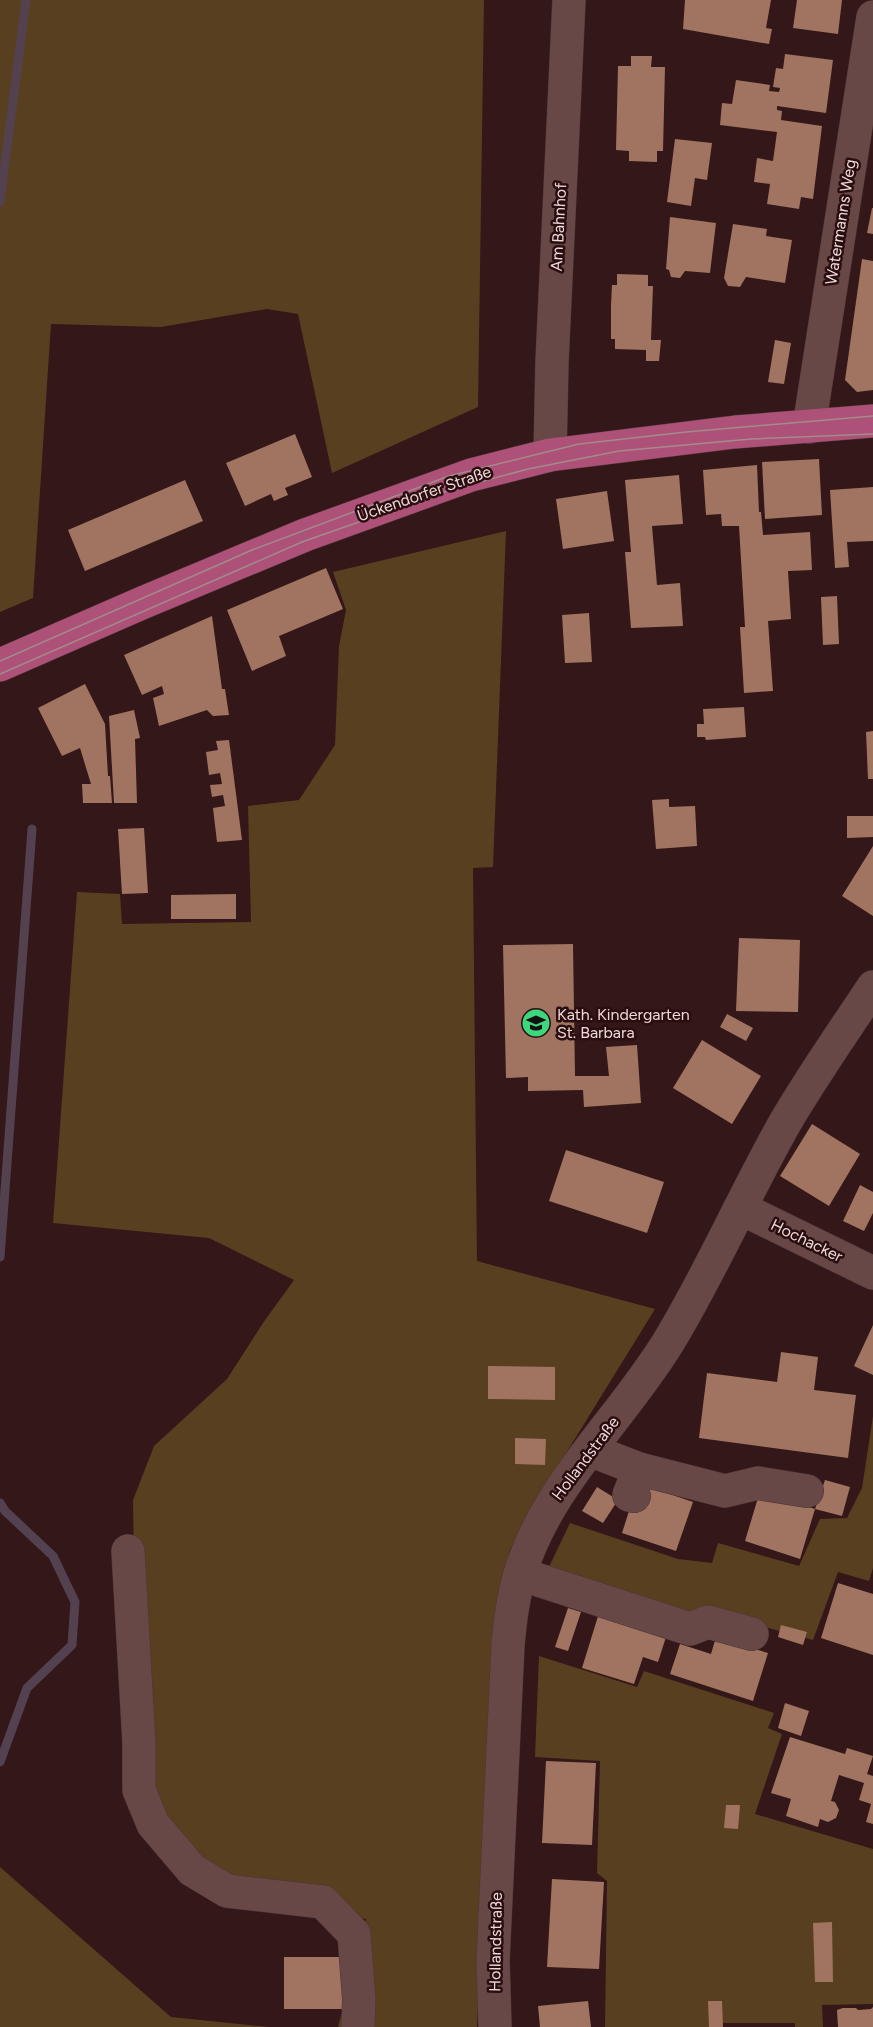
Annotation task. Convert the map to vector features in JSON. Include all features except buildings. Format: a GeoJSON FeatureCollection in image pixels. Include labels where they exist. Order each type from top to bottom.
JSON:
{"type":"FeatureCollection","features":[{"type":"Feature","properties":{"kind":"main road","name":"Ückendorfer Straße"},"geometry":{"type":"LineString","coordinates":[[0,665],[304,535],[471,475],[550,455],[735,432],[873,421]]}},
{"type":"Feature","properties":{"kind":"street","name":"Am Bahnhof"},"geometry":{"type":"LineString","coordinates":[[550,455],[568,0]]}},
{"type":"Feature","properties":{"kind":"street","name":"Watermanns Weg"},"geometry":{"type":"LineString","coordinates":[[809,427],[873,17]]}},
{"type":"Feature","properties":{"kind":"street","name":"Hollandstraße"},"geometry":{"type":"LineString","coordinates":[[495,2027],[493,1960],[508,1645],[512,1607],[520,1574],[534,1538],[552,1503],[669,1342],[787,1120],[873,987]]}},
{"type":"Feature","properties":{"kind":"street","name":"Hochacker"},"geometry":{"type":"LineString","coordinates":[[740,1208],[873,1273]]}},
{"type":"Feature","properties":{"kind":"street"},"geometry":{"type":"LineString","coordinates":[[590,1450],[636,1483],[725,1491],[758,1484],[807,1491]]}},
{"type":"Feature","properties":{"kind":"street"},"geometry":{"type":"LineString","coordinates":[[128,1551],[139,1743],[139,1790],[153,1824],[192,1870],[227,1891],[323,1902],[354,1934],[359,1999],[358,2027]]}},
{"type":"Feature","properties":{"kind":"street"},"geometry":{"type":"LineString","coordinates":[[520,1574],[690,1629],[708,1622],[752,1634]]}},
{"type":"Feature","properties":{"kind":"shaded area"},"geometry":{"type":"Polygon","coordinates":[[[0,0],[484,0],[478,407],[332,473],[298,314],[267,309],[161,327],[51,324],[33,598],[0,612],[0,0]]]}},
{"type":"Feature","properties":{"kind":"shaded area"},"geometry":{"type":"Polygon","coordinates":[[[506,531],[493,867],[473,868],[477,1261],[655,1309],[539,1497],[510,1550],[497,1605],[477,2027],[338,2027],[366,1919],[225,1897],[137,1789],[133,1500],[154,1446],[227,1379],[294,1280],[209,1238],[53,1223],[77,892],[120,894],[122,924],[251,922],[248,806],[299,800],[335,745],[339,646],[346,610],[333,572],[506,531]]]}},
{"type":"Feature","properties":{"kind":"shaded area"},"geometry":{"type":"Polygon","coordinates":[[[873,1416],[873,1568],[869,1581],[838,1572],[813,1640],[709,1612],[683,1613],[547,1571],[570,1523],[678,1559],[712,1563],[718,1543],[799,1566],[820,1519],[847,1518],[862,1488],[873,1416]]]}},
{"type":"Feature","properties":{"kind":"shaded area"},"geometry":{"type":"Polygon","coordinates":[[[539,1656],[637,1687],[644,1671],[774,1713],[768,1728],[782,1734],[755,1814],[873,1849],[873,2004],[822,2005],[823,2027],[795,2027],[795,2023],[718,2023],[717,2027],[605,2027],[607,1881],[597,1873],[600,1761],[535,1757],[539,1656]]]}},
{"type":"Feature","properties":{"kind":"shaded area"},"geometry":{"type":"Polygon","coordinates":[[[0,1867],[171,2017],[269,2027],[0,2027],[0,1867]]]}},
{"type":"Feature","properties":{"kind":"waterway"},"geometry":{"type":"LineString","coordinates":[[0,202],[26,0]]}},
{"type":"Feature","properties":{"kind":"waterway"},"geometry":{"type":"LineString","coordinates":[[0,1257],[32,829]]}},
{"type":"Feature","properties":{"kind":"waterway"},"geometry":{"type":"LineString","coordinates":[[0,1503],[5,1511],[53,1556],[75,1602],[72,1645],[27,1688],[0,1762]]}},
{"type":"Feature","properties":{"kind":"tram line"},"geometry":{"type":"LineString","coordinates":[[0,661],[252,550],[449,476],[579,444],[686,432],[873,416]]}},
{"type":"Feature","properties":{"kind":"tram line"},"geometry":{"type":"LineString","coordinates":[[0,674],[302,542],[450,490],[528,469],[619,451],[751,439],[873,434]]}},
{"type":"Feature","properties":{"kind":"place","name":"Kath. Kindergarten St. Barbara"},"geometry":{"type":"Point","coordinates":[536,1023]}}]}
